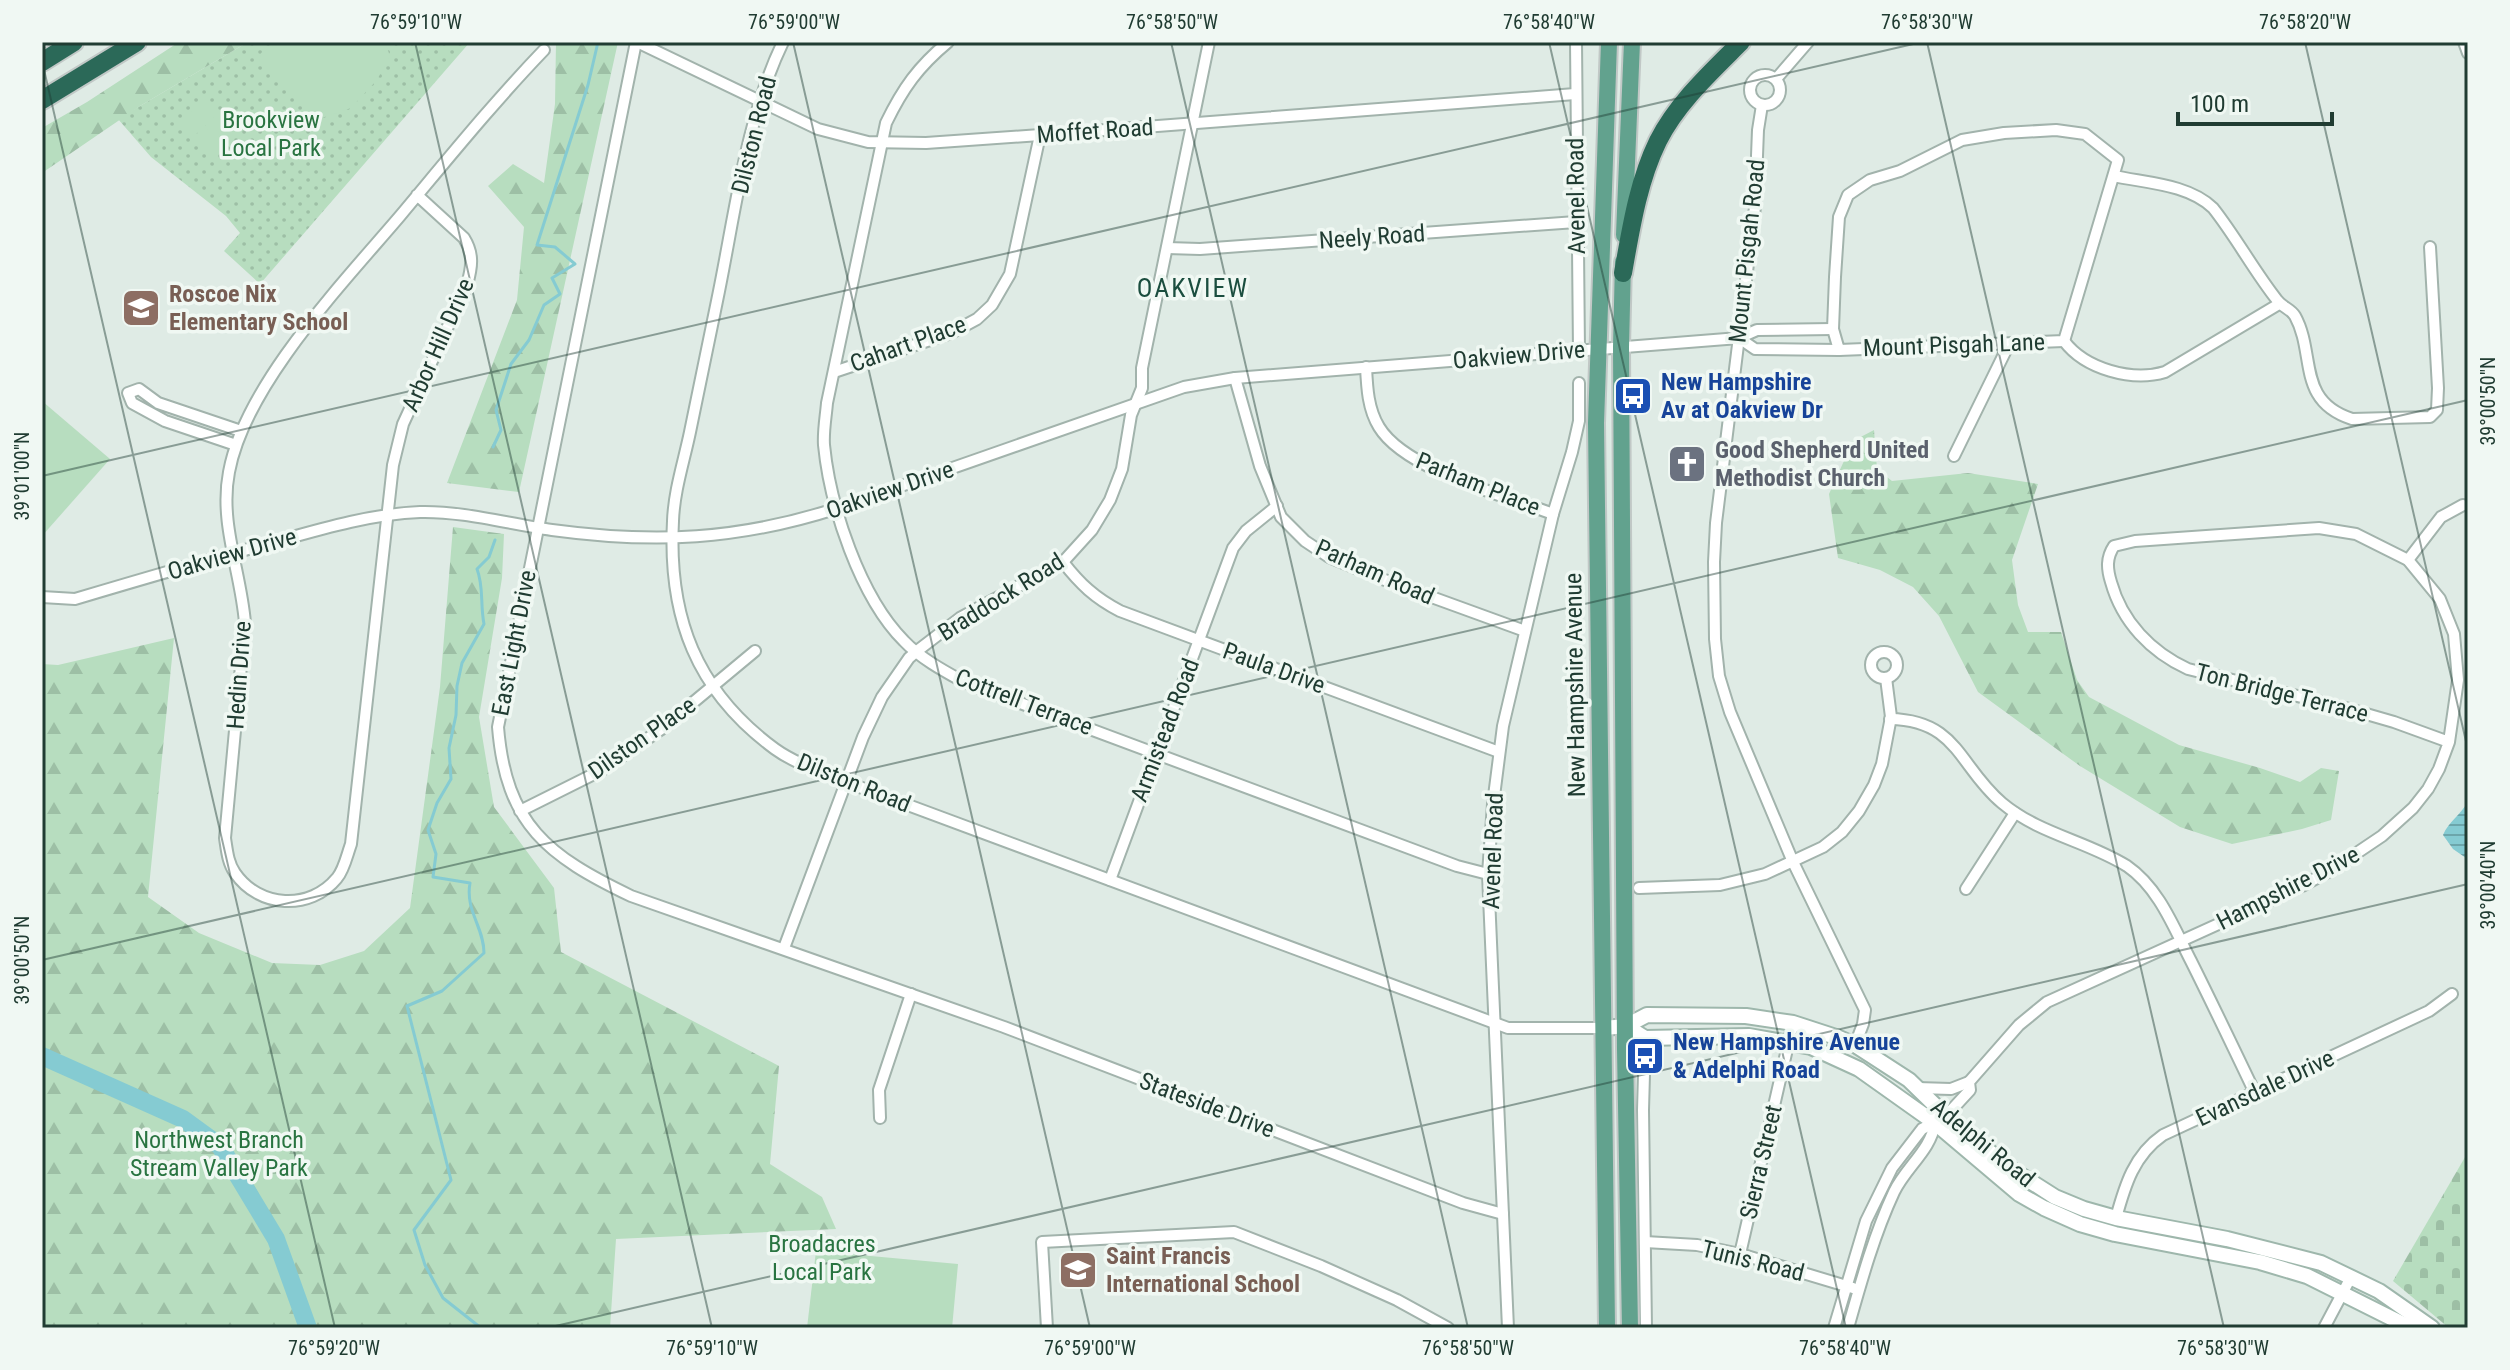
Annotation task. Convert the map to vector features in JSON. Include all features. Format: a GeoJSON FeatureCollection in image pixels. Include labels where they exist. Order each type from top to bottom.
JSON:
{"type":"FeatureCollection","features":[{"type":"Feature","properties":{"kind":"highway"},"geometry":{"type":"LineString","coordinates":[[42,62],[74,42]]}},
{"type":"Feature","properties":{"kind":"highway"},"geometry":{"type":"LineString","coordinates":[[42,100],[137,42]]}},
{"type":"Feature","properties":{"kind":"highway"},"geometry":{"type":"LineString","coordinates":[[1623,273],[1637,197],[1658,141],[1697,86],[1741,42]]}},
{"type":"Feature","properties":{"kind":"main road","name":"New Hampshire Avenue"},"geometry":{"type":"LineString","coordinates":[[1607,1328],[1597,507],[1598,349],[1609,42]]}},
{"type":"Feature","properties":{"kind":"main road","name":"New Hampshire Avenue"},"geometry":{"type":"LineString","coordinates":[[1630,1328],[1621,347],[1632,42]]}},
{"type":"Feature","properties":{"kind":"main road","name":"Adelphi Road"},"geometry":{"type":"LineString","coordinates":[[1604,1028],[1626,1026],[1649,1015],[1746,1016],[1793,1023],[1855,1045],[1917,1088],[1941,1119],[2019,1194],[2080,1224],[2260,1262],[2307,1276],[2411,1328]]}},
{"type":"Feature","properties":{"kind":"main road"},"geometry":{"type":"LineString","coordinates":[[1626,1026],[1645,1038]]}},
{"type":"Feature","properties":{"kind":"main road","name":"Adelphi Road"},"geometry":{"type":"LineString","coordinates":[[1645,1038],[1749,1036],[1811,1047],[1859,1069],[1941,1119],[2040,1189],[2084,1209],[2321,1263],[2379,1291],[2432,1328]]}},
{"type":"Feature","properties":{"kind":"street","name":"Moffet Road"},"geometry":{"type":"LineString","coordinates":[[636,42],[818,129],[868,142],[926,143],[1575,94]]}},
{"type":"Feature","properties":{"kind":"street","name":"East Light Drive"},"geometry":{"type":"LineString","coordinates":[[636,42],[498,727],[509,792],[528,825],[554,852],[599,881],[631,896],[911,994]]}},
{"type":"Feature","properties":{"kind":"street","name":"Dilston Road"},"geometry":{"type":"LineString","coordinates":[[783,42],[767,75],[760,102],[676,495],[673,582],[680,619],[693,654],[713,687],[741,719],[776,750],[846,782],[1508,1028],[1604,1028]]}},
{"type":"Feature","properties":{"kind":"street","name":"Cottrell Terrace"},"geometry":{"type":"LineString","coordinates":[[948,42],[927,60],[904,87],[886,123],[834,372],[824,442],[829,479],[868,594],[892,627],[917,651],[964,682],[1457,866],[1488,874]]}},
{"type":"Feature","properties":{"kind":"street","name":"Braddock Road"},"geometry":{"type":"LineString","coordinates":[[784,948],[846,782],[882,697],[909,658],[960,618],[1063,562],[1092,530],[1110,500],[1122,469],[1131,415],[1142,388],[1142,368],[1209,42]]}},
{"type":"Feature","properties":{"kind":"street","name":"Avenel Road"},"geometry":{"type":"LineString","coordinates":[[1576,42],[1579,351]]}},
{"type":"Feature","properties":{"kind":"street"},"geometry":{"type":"LineString","coordinates":[[1776,79],[1808,42]]}},
{"type":"Feature","properties":{"kind":"street"},"geometry":{"type":"LineString","coordinates":[[2464,42],[2468,53]]}},
{"type":"Feature","properties":{"kind":"street","name":"Hedin Drive"},"geometry":{"type":"LineString","coordinates":[[388,516],[351,844],[338,877],[317,895],[292,903],[262,897],[236,874],[228,857],[225,838],[245,623],[243,595],[226,503],[228,474],[236,445],[279,365],[338,289],[544,50]]}},
{"type":"Feature","properties":{"kind":"street"},"geometry":{"type":"LineString","coordinates":[[1760,75],[1772,76],[1781,89],[1780,95],[1773,104],[1762,105],[1751,94],[1752,83],[1760,75]]}},
{"type":"Feature","properties":{"kind":"street","name":"Mount Pisgah Road"},"geometry":{"type":"LineString","coordinates":[[1762,105],[1755,207],[1716,523],[1715,639],[1719,676],[1730,712],[1793,862],[1865,1010],[1855,1045]]}},
{"type":"Feature","properties":{"kind":"street"},"geometry":{"type":"LineString","coordinates":[[1833,329],[1839,217],[1848,195],[1870,180],[1900,171],[1962,140],[2004,133],[2056,130],[2085,134],[2118,160],[2064,341]]}},
{"type":"Feature","properties":{"kind":"street","name":"Cahart Place"},"geometry":{"type":"LineString","coordinates":[[834,372],[951,333],[977,319],[992,305],[1010,274],[1040,135]]}},
{"type":"Feature","properties":{"kind":"street"},"geometry":{"type":"LineString","coordinates":[[2114,176],[2185,191],[2204,199],[2227,225],[2279,304],[2296,316],[2316,391],[2331,409],[2352,419],[2430,417],[2437,410],[2430,247]]}},
{"type":"Feature","properties":{"kind":"street","name":"Arbor Hill Drive"},"geometry":{"type":"LineString","coordinates":[[388,516],[393,465],[403,424],[467,285],[473,264],[464,238],[417,195]]}},
{"type":"Feature","properties":{"kind":"street","name":"Neely Road"},"geometry":{"type":"LineString","coordinates":[[1167,248],[1200,249],[1576,222]]}},
{"type":"Feature","properties":{"kind":"street","name":"Mount Pisgah Lane"},"geometry":{"type":"LineString","coordinates":[[1739,338],[1755,349],[1839,350],[2064,341],[2071,351],[2111,371],[2130,376],[2151,376],[2165,372],[2279,304]]}},
{"type":"Feature","properties":{"kind":"street","name":"Mount Pisgah Lane"},"geometry":{"type":"LineString","coordinates":[[1739,338],[1757,330],[1833,329],[1839,350]]}},
{"type":"Feature","properties":{"kind":"street","name":"Oakview Drive"},"geometry":{"type":"LineString","coordinates":[[42,597],[75,599],[344,523],[418,512],[447,513],[606,537],[711,537],[757,530],[794,523],[1184,387],[1235,378],[1739,338]]}},
{"type":"Feature","properties":{"kind":"street"},"geometry":{"type":"LineString","coordinates":[[1954,456],[2009,344]]}},
{"type":"Feature","properties":{"kind":"street","name":"Parham Place"},"geometry":{"type":"LineString","coordinates":[[1366,367],[1372,411],[1380,429],[1400,451],[1422,464],[1553,514]]}},
{"type":"Feature","properties":{"kind":"street","name":"Parham Road"},"geometry":{"type":"LineString","coordinates":[[1235,378],[1260,466],[1281,517],[1305,541],[1329,557],[1382,579],[1525,631]]}},
{"type":"Feature","properties":{"kind":"street","name":"Avenel Road"},"geometry":{"type":"LineString","coordinates":[[1508,1328],[1488,874],[1503,726],[1553,514],[1579,421],[1579,383]]}},
{"type":"Feature","properties":{"kind":"street"},"geometry":{"type":"LineString","coordinates":[[236,445],[165,421],[132,403],[128,393],[139,389],[158,403],[241,431]]}},
{"type":"Feature","properties":{"kind":"street"},"geometry":{"type":"LineString","coordinates":[[2408,560],[2441,517],[2463,505]]}},
{"type":"Feature","properties":{"kind":"street","name":"Armistead Road"},"geometry":{"type":"LineString","coordinates":[[1110,880],[1233,548],[1246,531],[1277,506]]}},
{"type":"Feature","properties":{"kind":"street","name":"Hampshire Drive"},"geometry":{"type":"LineString","coordinates":[[1941,1119],[1970,1090],[1969,1082],[2019,1025],[2047,1002],[2312,880],[2382,836],[2413,808],[2439,769],[2449,742],[2458,680],[2454,634],[2440,599],[2408,560],[2356,534],[2319,528],[2124,542],[2114,546],[2108,559],[2115,595],[2128,621]]}},
{"type":"Feature","properties":{"kind":"street","name":"Paula Drive"},"geometry":{"type":"LineString","coordinates":[[1063,562],[1080,584],[1099,600],[1499,752]]}},
{"type":"Feature","properties":{"kind":"street","name":"Ton Bridge Terrace"},"geometry":{"type":"LineString","coordinates":[[2128,621],[2160,653],[2188,669],[2342,707],[2449,742]]}},
{"type":"Feature","properties":{"kind":"street","name":"Dilston Place"},"geometry":{"type":"LineString","coordinates":[[520,811],[602,770],[660,730],[755,651]]}},
{"type":"Feature","properties":{"kind":"street"},"geometry":{"type":"LineString","coordinates":[[1639,888],[1720,885],[1765,874],[1823,847],[1842,832],[1859,811],[1882,764],[1890,719],[1886,678]]}},
{"type":"Feature","properties":{"kind":"street"},"geometry":{"type":"LineString","coordinates":[[1890,719],[1931,726],[1940,732],[1999,801],[2015,813],[2127,867],[2150,888],[2181,941],[2255,1093]]}},
{"type":"Feature","properties":{"kind":"street"},"geometry":{"type":"LineString","coordinates":[[1966,889],[2015,813]]}},
{"type":"Feature","properties":{"kind":"street"},"geometry":{"type":"LineString","coordinates":[[880,1118],[879,1090],[911,994]]}},
{"type":"Feature","properties":{"kind":"street","name":"Stateside Drive"},"geometry":{"type":"LineString","coordinates":[[911,994],[1463,1203],[1503,1214]]}},
{"type":"Feature","properties":{"kind":"street","name":"Evansdale Drive"},"geometry":{"type":"LineString","coordinates":[[2116,1218],[2130,1174],[2151,1144],[2163,1135],[2429,1011],[2452,994]]}},
{"type":"Feature","properties":{"kind":"street","name":"Sierra Street"},"geometry":{"type":"LineString","coordinates":[[1740,1254],[1793,1023]]}},
{"type":"Feature","properties":{"kind":"street"},"geometry":{"type":"LineString","coordinates":[[1645,1038],[1646,1328]]}},
{"type":"Feature","properties":{"kind":"street"},"geometry":{"type":"LineString","coordinates":[[1917,1088],[1951,1089],[1969,1082]]}},
{"type":"Feature","properties":{"kind":"street"},"geometry":{"type":"LineString","coordinates":[[1834,1328],[1866,1221],[1892,1168],[1922,1129],[1941,1119]]}},
{"type":"Feature","properties":{"kind":"street"},"geometry":{"type":"LineString","coordinates":[[1848,1328],[1882,1217],[1903,1175],[1931,1141],[1941,1119]]}},
{"type":"Feature","properties":{"kind":"street"},"geometry":{"type":"LineString","coordinates":[[1892,1168],[1903,1175]]}},
{"type":"Feature","properties":{"kind":"street"},"geometry":{"type":"LineString","coordinates":[[1047,1328],[1042,1242],[1234,1232],[1397,1300],[1448,1328]]}},
{"type":"Feature","properties":{"kind":"street","name":"Tunis Road"},"geometry":{"type":"LineString","coordinates":[[1645,1242],[1697,1245],[1740,1254],[1859,1290]]}},
{"type":"Feature","properties":{"kind":"street"},"geometry":{"type":"LineString","coordinates":[[2324,1328],[2351,1277]]}},
{"type":"Feature","properties":{"kind":"green space"},"geometry":{"type":"Polygon","coordinates":[[[179,42],[248,42],[140,106],[42,173],[42,128],[179,42]]]}},
{"type":"Feature","properties":{"kind":"green space","name":"Brookview Local Park"},"geometry":{"type":"Polygon","coordinates":[[[248,42],[470,42],[260,284],[224,251],[240,233],[226,216],[151,157],[118,119],[248,42]]]}},
{"type":"Feature","properties":{"kind":"green space"},"geometry":{"type":"Polygon","coordinates":[[[281,42],[385,42],[390,56],[377,80],[351,108],[316,120],[259,61],[261,53],[281,42]]]}},
{"type":"Feature","properties":{"kind":"green space"},"geometry":{"type":"Polygon","coordinates":[[[556,42],[618,42],[519,492],[447,483],[517,300],[524,227],[488,186],[513,164],[544,183],[555,104],[556,42]]]}},
{"type":"Feature","properties":{"kind":"green space"},"geometry":{"type":"Polygon","coordinates":[[[205,99],[218,114],[192,138],[178,124],[205,99]]]}},
{"type":"Feature","properties":{"kind":"green space"},"geometry":{"type":"Polygon","coordinates":[[[221,117],[234,131],[208,156],[194,142],[221,117]]]}},
{"type":"Feature","properties":{"kind":"green space"},"geometry":{"type":"Polygon","coordinates":[[[42,401],[110,459],[42,536],[42,401]]]}},
{"type":"Feature","properties":{"kind":"green space"},"geometry":{"type":"Polygon","coordinates":[[[1874,430],[1877,469],[1892,481],[1968,473],[2038,484],[2012,560],[2018,605],[2028,632],[2061,632],[2077,680],[2089,697],[2179,745],[2300,782],[2321,768],[2339,771],[2331,820],[2232,844],[2180,827],[2080,766],[1978,692],[1939,616],[1913,587],[1880,570],[1838,558],[1829,494],[1853,441],[1874,430]]]}},
{"type":"Feature","properties":{"kind":"green space","name":"Northwest Branch Stream Valley Park"},"geometry":{"type":"Polygon","coordinates":[[[453,527],[504,534],[502,578],[479,717],[494,807],[554,888],[561,952],[779,1066],[770,1164],[822,1197],[836,1229],[616,1239],[610,1328],[42,1328],[42,664],[58,665],[174,638],[148,897],[199,933],[272,963],[320,965],[364,951],[410,908],[440,687],[453,527]]]}},
{"type":"Feature","properties":{"kind":"green space"},"geometry":{"type":"Polygon","coordinates":[[[2468,1152],[2468,1328],[2449,1328],[2393,1281],[2468,1152]]]}},
{"type":"Feature","properties":{"kind":"green space","name":"Broadacres Local Park"},"geometry":{"type":"Polygon","coordinates":[[[816,1251],[958,1264],[952,1328],[807,1328],[816,1251]]]}},
{"type":"Feature","properties":{"kind":"water"},"geometry":{"type":"Polygon","coordinates":[[[2468,801],[2466,858],[2453,849],[2443,835],[2468,801]]]}},
{"type":"Feature","properties":{"kind":"waterway"},"geometry":{"type":"LineString","coordinates":[[493,447],[501,430],[496,410],[511,364],[529,340],[544,305],[560,294],[552,278],[575,264],[555,247],[537,245],[588,85],[598,42]]}},
{"type":"Feature","properties":{"kind":"waterway"},"geometry":{"type":"LineString","coordinates":[[481,1328],[443,1298],[425,1265],[414,1230],[451,1180],[407,1006],[442,991],[484,953],[470,902],[470,883],[433,877],[436,854],[428,830],[437,803],[451,779],[449,748],[462,663],[484,624],[477,569],[489,557],[495,540]]}},
{"type":"Feature","properties":{"kind":"waterway"},"geometry":{"type":"LineString","coordinates":[[42,1056],[183,1119],[220,1146],[276,1239],[308,1328]]}},
{"type":"Feature","properties":{"kind":"place","name":"Roscoe Nix Elementary School"},"geometry":{"type":"Point","coordinates":[141,308]}},
{"type":"Feature","properties":{"kind":"place","name":"New Hampshire Av at Oakview Dr"},"geometry":{"type":"Point","coordinates":[1633,396]}},
{"type":"Feature","properties":{"kind":"place","name":"Good Shepherd United Methodist Church"},"geometry":{"type":"Point","coordinates":[1687,464]}},
{"type":"Feature","properties":{"kind":"place","name":"New Hampshire Avenue & Adelphi Road"},"geometry":{"type":"Point","coordinates":[1645,1056]}},
{"type":"Feature","properties":{"kind":"place","name":"Saint Francis International School"},"geometry":{"type":"Point","coordinates":[1078,1270]}},
{"type":"Feature","properties":{"kind":"district","name":"OAKVIEW"},"geometry":{"type":"Point","coordinates":[1193,288]}}]}
